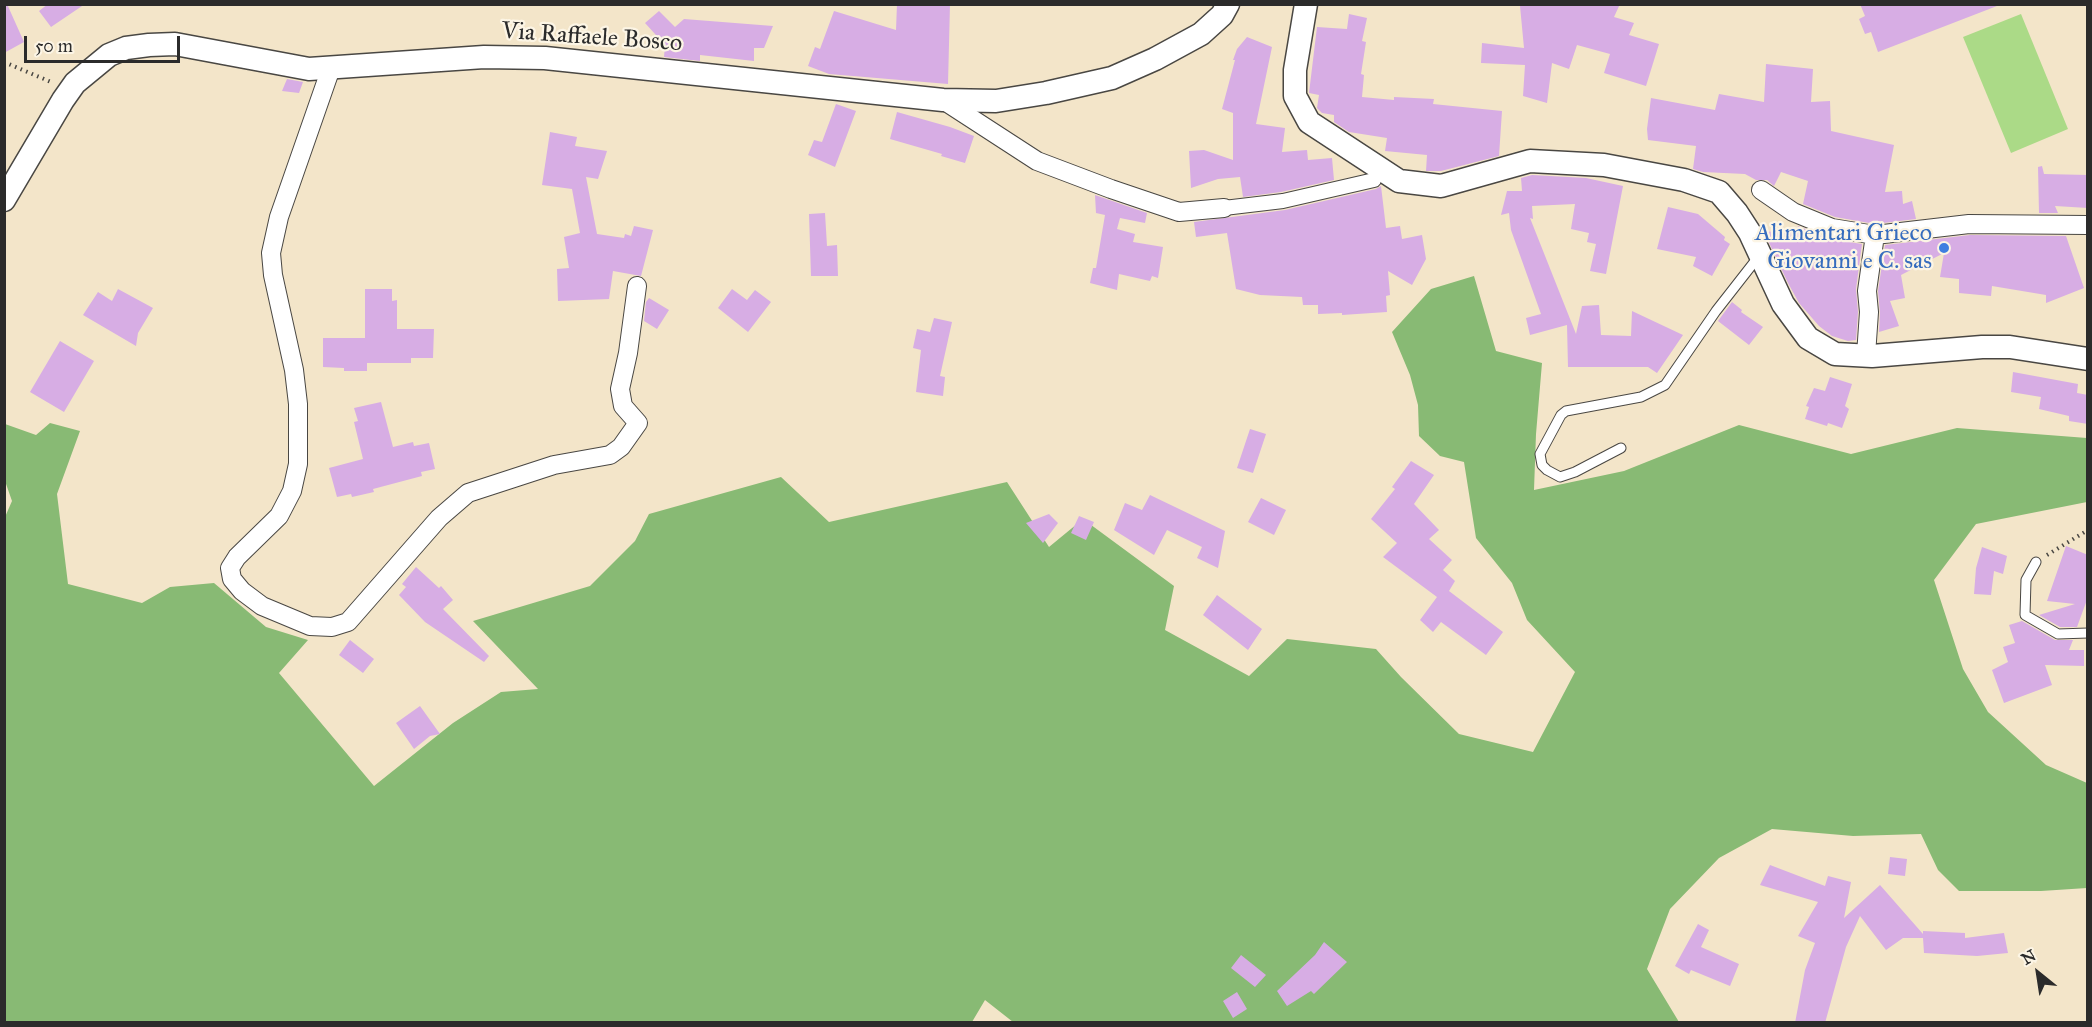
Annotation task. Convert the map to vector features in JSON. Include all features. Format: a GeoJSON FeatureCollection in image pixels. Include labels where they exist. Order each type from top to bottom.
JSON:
{"type":"FeatureCollection","features":[{"type":"Feature","properties":{"kind":"street","name":"Via Raffaele Bosco"},"geometry":{"type":"LineString","coordinates":[[4,200],[75,83],[109,55],[126,48],[175,44],[309,69],[484,57],[545,58],[943,100],[996,101],[1046,93],[1112,78],[1155,59],[1201,34],[1222,15],[1228,4]]}},
{"type":"Feature","properties":{"kind":"street"},"geometry":{"type":"LineString","coordinates":[[1306,4],[1295,70],[1295,96],[1309,122],[1399,181],[1441,186],[1530,161],[1604,165],[1684,180],[1719,192],[1737,213],[1783,304],[1808,338],[1835,354],[1866,355],[1982,346],[2010,347],[2088,359]]}},
{"type":"Feature","properties":{"kind":"street"},"geometry":{"type":"LineString","coordinates":[[331,68],[279,217],[271,253],[273,275],[294,370],[298,404],[298,464],[292,491],[279,516],[237,557],[230,568],[232,579],[242,591],[262,606],[310,626],[332,627],[348,622],[439,518],[468,493],[554,465],[610,455],[621,447],[638,423],[623,406],[620,389],[628,353],[637,286]]}},
{"type":"Feature","properties":{"kind":"street"},"geometry":{"type":"LineString","coordinates":[[943,100],[1037,161],[1179,212],[1283,201],[1374,180]]}},
{"type":"Feature","properties":{"kind":"street"},"geometry":{"type":"LineString","coordinates":[[1761,190],[1793,212],[1832,228],[1875,235],[1969,224],[2088,225]]}},
{"type":"Feature","properties":{"kind":"street"},"geometry":{"type":"LineString","coordinates":[[1866,355],[1869,312],[1867,291],[1875,235]]}},
{"type":"Feature","properties":{"kind":"lane"},"geometry":{"type":"LineString","coordinates":[[1621,448],[1575,472],[1560,477],[1547,471],[1542,465],[1540,454],[1561,415],[1566,411],[1641,397],[1665,385],[1716,311],[1760,255]]}},
{"type":"Feature","properties":{"kind":"lane"},"geometry":{"type":"LineString","coordinates":[[2036,562],[2026,580],[2025,615],[2058,634],[2088,633]]}},
{"type":"Feature","properties":{"kind":"path"},"geometry":{"type":"LineString","coordinates":[[4,62],[51,82],[75,83]]}},
{"type":"Feature","properties":{"kind":"path"},"geometry":{"type":"LineString","coordinates":[[2036,562],[2088,530]]}},
{"type":"Feature","properties":{"kind":"green space"},"geometry":{"type":"Polygon","coordinates":[[[2021,14],[2068,129],[2011,153],[1963,37],[2021,14]]]}},
{"type":"Feature","properties":{"kind":"green space"},"geometry":{"type":"Polygon","coordinates":[[[1474,276],[1496,351],[1542,363],[1534,490],[1624,471],[1739,425],[1851,454],[1957,428],[2087,438],[2087,502],[1976,524],[1934,580],[1963,669],[1988,712],[2046,765],[2087,783],[2087,888],[2041,891],[1959,891],[1938,870],[1921,834],[1853,836],[1772,829],[1719,858],[1670,909],[1647,969],[1679,1022],[1013,1022],[985,1000],[972,1022],[5,1022],[5,517],[12,501],[5,481],[5,424],[36,435],[50,423],[80,431],[57,494],[68,584],[142,603],[170,587],[214,583],[266,627],[308,640],[279,673],[374,786],[453,723],[501,692],[538,689],[473,621],[590,586],[635,541],[649,514],[781,477],[829,522],[1007,482],[1049,547],[1083,519],[1174,586],[1165,630],[1249,676],[1287,639],[1376,649],[1459,734],[1533,752],[1575,672],[1527,620],[1512,583],[1476,538],[1464,462],[1440,456],[1419,436],[1418,405],[1410,375],[1392,332],[1431,289],[1474,276]]]}},
{"type":"Feature","properties":{"kind":"building"},"geometry":{"type":"Polygon","coordinates":[[[4,4],[7,4],[24,42],[4,53],[4,4]]]}},
{"type":"Feature","properties":{"kind":"building"},"geometry":{"type":"Polygon","coordinates":[[[48,4],[85,4],[51,27],[39,11],[48,4]]]}},
{"type":"Feature","properties":{"kind":"building"},"geometry":{"type":"Polygon","coordinates":[[[897,4],[950,4],[948,84],[829,74],[808,66],[815,47],[820,49],[834,11],[896,30],[897,4]]]}},
{"type":"Feature","properties":{"kind":"building"},"geometry":{"type":"Polygon","coordinates":[[[1620,4],[1614,17],[1634,23],[1629,35],[1659,44],[1646,86],[1604,73],[1610,54],[1577,45],[1569,69],[1552,63],[1547,103],[1523,96],[1525,65],[1481,63],[1482,43],[1524,48],[1520,6],[1620,4]]]}},
{"type":"Feature","properties":{"kind":"building"},"geometry":{"type":"Polygon","coordinates":[[[1860,4],[1997,4],[1997,6],[1878,52],[1871,32],[1865,34],[1859,19],[1865,16],[1860,4]]]}},
{"type":"Feature","properties":{"kind":"building"},"geometry":{"type":"Polygon","coordinates":[[[659,11],[675,27],[684,19],[773,26],[764,48],[754,48],[754,61],[700,55],[700,61],[664,57],[665,45],[645,23],[659,11]]]}},
{"type":"Feature","properties":{"kind":"building"},"geometry":{"type":"Polygon","coordinates":[[[1349,14],[1367,18],[1362,41],[1366,42],[1361,74],[1364,75],[1362,97],[1394,100],[1394,97],[1434,99],[1433,104],[1502,111],[1499,156],[1441,171],[1426,171],[1427,155],[1385,151],[1387,138],[1349,132],[1334,122],[1334,115],[1322,113],[1317,108],[1319,95],[1309,93],[1317,27],[1347,29],[1349,14]]]}},
{"type":"Feature","properties":{"kind":"building"},"geometry":{"type":"Polygon","coordinates":[[[1247,37],[1272,47],[1256,124],[1285,128],[1282,152],[1307,150],[1308,160],[1332,158],[1334,180],[1281,192],[1243,197],[1240,177],[1218,179],[1191,188],[1189,151],[1204,150],[1233,160],[1233,113],[1222,109],[1235,60],[1233,60],[1237,49],[1247,37]]]}},
{"type":"Feature","properties":{"kind":"building"},"geometry":{"type":"Polygon","coordinates":[[[1766,64],[1813,69],[1811,102],[1830,101],[1831,131],[1894,145],[1885,192],[1902,191],[1903,204],[1912,201],[1916,219],[1875,224],[1835,217],[1803,204],[1808,181],[1781,172],[1774,186],[1767,180],[1756,180],[1745,174],[1703,172],[1693,169],[1696,146],[1648,140],[1651,98],[1715,110],[1719,94],[1764,102],[1766,64]]]}},
{"type":"Feature","properties":{"kind":"building"},"geometry":{"type":"Polygon","coordinates":[[[287,79],[303,82],[299,93],[282,91],[287,79]]]}},
{"type":"Feature","properties":{"kind":"building"},"geometry":{"type":"Polygon","coordinates":[[[836,104],[856,111],[835,167],[808,155],[814,140],[822,142],[836,104]]]}},
{"type":"Feature","properties":{"kind":"building"},"geometry":{"type":"Polygon","coordinates":[[[897,112],[974,136],[965,163],[890,139],[897,112]]]}},
{"type":"Feature","properties":{"kind":"building"},"geometry":{"type":"Polygon","coordinates":[[[550,132],[577,137],[575,146],[607,151],[598,179],[586,177],[597,234],[624,238],[625,234],[631,236],[634,226],[653,230],[641,276],[613,271],[609,299],[558,301],[557,269],[569,268],[564,237],[580,233],[572,189],[542,185],[550,132]]]}},
{"type":"Feature","properties":{"kind":"building"},"geometry":{"type":"Polygon","coordinates":[[[2042,166],[2044,174],[2088,175],[2088,208],[2055,206],[2058,213],[2039,213],[2038,167],[2042,166]]]}},
{"type":"Feature","properties":{"kind":"building"},"geometry":{"type":"Polygon","coordinates":[[[1532,175],[1586,178],[1623,186],[1606,274],[1590,271],[1596,244],[1587,242],[1589,233],[1571,229],[1575,204],[1532,206],[1533,219],[1530,218],[1576,334],[1582,306],[1599,305],[1601,335],[1631,336],[1632,311],[1683,335],[1657,373],[1648,367],[1568,367],[1567,325],[1530,335],[1526,318],[1541,314],[1511,230],[1509,213],[1501,215],[1507,191],[1522,191],[1521,178],[1532,175]]]}},
{"type":"Feature","properties":{"kind":"building"},"geometry":{"type":"Polygon","coordinates":[[[1381,186],[1386,228],[1400,226],[1402,239],[1422,235],[1426,259],[1412,285],[1388,271],[1390,295],[1386,296],[1387,312],[1318,314],[1318,305],[1303,305],[1302,297],[1260,295],[1236,289],[1227,233],[1196,237],[1194,222],[1285,210],[1381,186]]]}},
{"type":"Feature","properties":{"kind":"building"},"geometry":{"type":"Polygon","coordinates":[[[1095,195],[1147,213],[1145,223],[1120,218],[1117,229],[1135,234],[1133,242],[1163,247],[1158,278],[1152,276],[1150,281],[1119,274],[1117,290],[1090,283],[1093,268],[1096,268],[1105,215],[1096,213],[1095,195]]]}},
{"type":"Feature","properties":{"kind":"building"},"geometry":{"type":"Polygon","coordinates":[[[1668,207],[1698,214],[1730,244],[1712,276],[1693,266],[1696,257],[1657,249],[1668,207]]]}},
{"type":"Feature","properties":{"kind":"building"},"geometry":{"type":"Polygon","coordinates":[[[825,213],[827,246],[837,245],[838,276],[811,276],[809,214],[825,213]]]}},
{"type":"Feature","properties":{"kind":"building"},"geometry":{"type":"Polygon","coordinates":[[[1798,226],[1830,239],[1862,244],[1856,289],[1858,312],[1856,340],[1848,341],[1832,336],[1819,326],[1799,303],[1788,283],[1764,232],[1797,230],[1798,226]]]}},
{"type":"Feature","properties":{"kind":"building"},"geometry":{"type":"Polygon","coordinates":[[[1970,235],[2066,236],[2084,288],[2046,303],[2046,295],[1992,286],[1991,296],[1959,293],[1959,279],[1940,277],[1944,253],[1901,275],[1905,298],[1890,301],[1899,326],[1879,332],[1878,291],[1885,245],[1970,235]]]}},
{"type":"Feature","properties":{"kind":"building"},"geometry":{"type":"Polygon","coordinates":[[[118,289],[153,308],[138,333],[136,346],[83,315],[98,292],[112,301],[118,289]]]}},
{"type":"Feature","properties":{"kind":"building"},"geometry":{"type":"Polygon","coordinates":[[[365,289],[392,289],[392,301],[397,300],[397,329],[434,329],[433,358],[411,358],[411,363],[367,363],[367,371],[344,371],[344,368],[323,367],[323,338],[365,338],[365,289]]]}},
{"type":"Feature","properties":{"kind":"building"},"geometry":{"type":"Polygon","coordinates":[[[732,289],[747,300],[755,290],[771,302],[748,332],[718,308],[732,289]]]}},
{"type":"Feature","properties":{"kind":"building"},"geometry":{"type":"Polygon","coordinates":[[[649,298],[669,310],[657,329],[644,321],[646,302],[649,298]]]}},
{"type":"Feature","properties":{"kind":"building"},"geometry":{"type":"Polygon","coordinates":[[[1732,302],[1742,310],[1741,312],[1763,327],[1749,345],[1718,321],[1732,302]]]}},
{"type":"Feature","properties":{"kind":"building"},"geometry":{"type":"Polygon","coordinates":[[[934,318],[952,322],[940,376],[945,377],[943,396],[916,392],[921,350],[913,348],[917,329],[930,332],[934,318]]]}},
{"type":"Feature","properties":{"kind":"building"},"geometry":{"type":"Polygon","coordinates":[[[60,341],[94,361],[64,412],[30,392],[60,341]]]}},
{"type":"Feature","properties":{"kind":"building"},"geometry":{"type":"Polygon","coordinates":[[[2013,372],[2078,384],[2077,393],[2088,395],[2088,424],[2069,421],[2069,416],[2039,409],[2041,397],[2011,392],[2013,372]]]}},
{"type":"Feature","properties":{"kind":"building"},"geometry":{"type":"Polygon","coordinates":[[[1830,377],[1852,384],[1845,406],[1849,409],[1842,428],[1805,419],[1809,407],[1806,406],[1814,388],[1825,391],[1830,377]]]}},
{"type":"Feature","properties":{"kind":"building"},"geometry":{"type":"Polygon","coordinates":[[[381,402],[393,447],[413,442],[414,446],[429,443],[435,469],[421,472],[422,476],[373,489],[374,492],[352,497],[351,494],[337,497],[329,468],[363,459],[354,422],[358,421],[354,408],[381,402]]]}},
{"type":"Feature","properties":{"kind":"building"},"geometry":{"type":"Polygon","coordinates":[[[1250,429],[1266,434],[1253,473],[1237,468],[1250,429]]]}},
{"type":"Feature","properties":{"kind":"building"},"geometry":{"type":"Polygon","coordinates":[[[1411,461],[1434,475],[1414,504],[1439,530],[1429,539],[1452,560],[1443,570],[1455,581],[1449,591],[1503,632],[1486,655],[1441,622],[1433,632],[1420,620],[1437,597],[1383,557],[1397,543],[1371,519],[1395,489],[1392,487],[1411,461]]]}},
{"type":"Feature","properties":{"kind":"building"},"geometry":{"type":"Polygon","coordinates":[[[1150,495],[1225,531],[1218,568],[1197,558],[1202,547],[1167,530],[1154,555],[1114,530],[1125,503],[1142,510],[1150,495]]]}},
{"type":"Feature","properties":{"kind":"building"},"geometry":{"type":"Polygon","coordinates":[[[1261,498],[1286,510],[1274,535],[1248,522],[1261,498]]]}},
{"type":"Feature","properties":{"kind":"building"},"geometry":{"type":"Polygon","coordinates":[[[1049,514],[1058,523],[1043,543],[1026,523],[1049,514]]]}},
{"type":"Feature","properties":{"kind":"building"},"geometry":{"type":"Polygon","coordinates":[[[1079,516],[1094,522],[1086,540],[1071,533],[1079,516]]]}},
{"type":"Feature","properties":{"kind":"building"},"geometry":{"type":"Polygon","coordinates":[[[2066,546],[2088,555],[2088,597],[2077,627],[2060,627],[2039,615],[2075,604],[2047,601],[2066,546]]]}},
{"type":"Feature","properties":{"kind":"building"},"geometry":{"type":"Polygon","coordinates":[[[1982,547],[2007,556],[2003,574],[1994,571],[1991,595],[1974,594],[1976,568],[1982,547]]]}},
{"type":"Feature","properties":{"kind":"building"},"geometry":{"type":"Polygon","coordinates":[[[416,567],[439,588],[441,586],[453,600],[443,609],[489,656],[484,662],[425,622],[399,595],[406,587],[402,584],[416,567]]]}},
{"type":"Feature","properties":{"kind":"building"},"geometry":{"type":"Polygon","coordinates":[[[1217,595],[1262,629],[1248,650],[1203,615],[1217,595]]]}},
{"type":"Feature","properties":{"kind":"building"},"geometry":{"type":"Polygon","coordinates":[[[2022,621],[2055,640],[2073,640],[2069,650],[2084,650],[2084,666],[2045,665],[2052,685],[2004,703],[1992,670],[2008,662],[2003,647],[2015,643],[2009,625],[2022,621]]]}},
{"type":"Feature","properties":{"kind":"building"},"geometry":{"type":"Polygon","coordinates":[[[350,640],[374,659],[363,673],[339,655],[350,640]]]}},
{"type":"Feature","properties":{"kind":"building"},"geometry":{"type":"Polygon","coordinates":[[[420,706],[440,734],[430,736],[414,749],[396,723],[420,706]]]}},
{"type":"Feature","properties":{"kind":"building"},"geometry":{"type":"Polygon","coordinates":[[[1890,857],[1907,859],[1905,876],[1888,874],[1890,857]]]}},
{"type":"Feature","properties":{"kind":"building"},"geometry":{"type":"Polygon","coordinates":[[[1770,865],[1825,886],[1828,876],[1851,882],[1844,918],[1880,885],[1923,934],[1923,931],[1965,933],[1965,938],[2004,933],[2008,953],[1977,956],[1924,953],[1923,938],[1903,938],[1886,950],[1860,916],[1846,947],[1825,1023],[1795,1023],[1805,970],[1815,943],[1798,936],[1818,902],[1760,885],[1770,865]]]}},
{"type":"Feature","properties":{"kind":"building"},"geometry":{"type":"Polygon","coordinates":[[[1698,924],[1709,930],[1701,947],[1739,964],[1730,986],[1691,970],[1689,974],[1675,966],[1698,924]]]}},
{"type":"Feature","properties":{"kind":"building"},"geometry":{"type":"Polygon","coordinates":[[[1324,942],[1347,962],[1314,994],[1311,991],[1287,1006],[1277,991],[1315,955],[1324,942]]]}},
{"type":"Feature","properties":{"kind":"building"},"geometry":{"type":"Polygon","coordinates":[[[1241,955],[1266,975],[1255,987],[1231,968],[1241,955]]]}},
{"type":"Feature","properties":{"kind":"building"},"geometry":{"type":"Polygon","coordinates":[[[1237,992],[1247,1009],[1233,1018],[1223,1001],[1237,992]]]}},
{"type":"Feature","properties":{"kind":"place","name":"Alimentari Grieco Giovanni e C. sas"},"geometry":{"type":"Point","coordinates":[1944,248]}}]}
